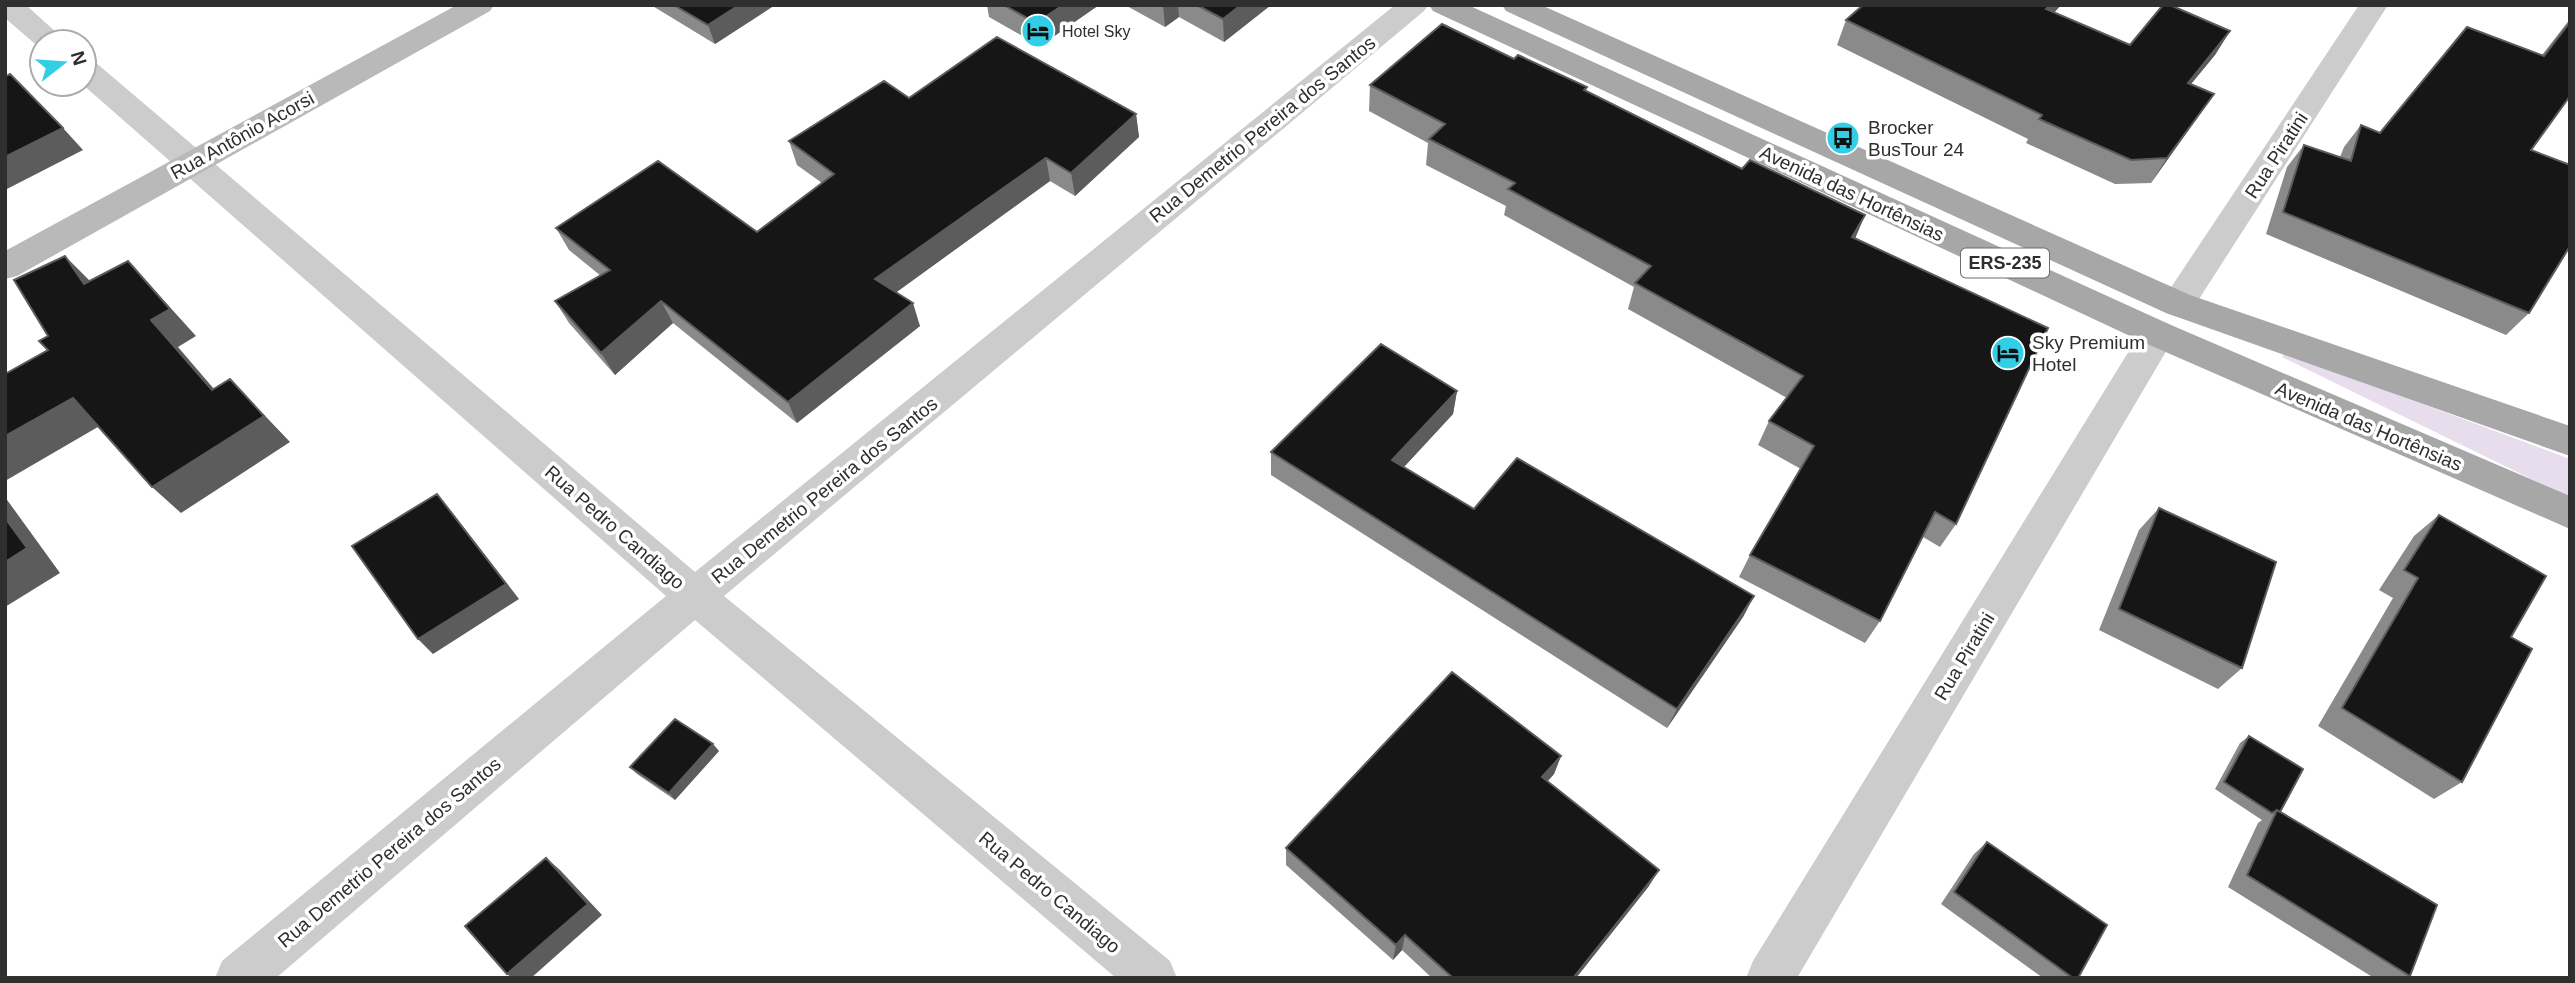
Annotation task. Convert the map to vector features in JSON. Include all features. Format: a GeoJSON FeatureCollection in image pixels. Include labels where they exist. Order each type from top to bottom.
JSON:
{"type":"FeatureCollection","features":[{"type":"Feature","properties":{"kind":"main road","name":"Avenida das Hortênsias"},"geometry":{"type":"LineString","coordinates":[[1443,5],[2168,319],[2570,441]]}},
{"type":"Feature","properties":{"kind":"main road","name":"Avenida das Hortênsias"},"geometry":{"type":"LineString","coordinates":[[1516,5],[2570,513]]}},
{"type":"Feature","properties":{"kind":"street"},"geometry":{"type":"LineString","coordinates":[[8,5],[35,28]]}},
{"type":"Feature","properties":{"kind":"street","name":"Rua Antônio Acorsi"},"geometry":{"type":"LineString","coordinates":[[5,267],[480,5]]}},
{"type":"Feature","properties":{"kind":"street","name":"Rua Demetrio Pereira dos Santos"},"geometry":{"type":"LineString","coordinates":[[239,978],[695,596],[1413,5]]}},
{"type":"Feature","properties":{"kind":"street","name":"Rua Piratini"},"geometry":{"type":"LineString","coordinates":[[1770,978],[2168,319],[2374,5]]}},
{"type":"Feature","properties":{"kind":"street","name":"Rua Pedro Candiago"},"geometry":{"type":"LineString","coordinates":[[98,81],[695,596],[1153,978]]}},
{"type":"Feature","properties":{"kind":"shaded area"},"geometry":{"type":"Polygon","coordinates":[[[2285,353],[2570,459],[2570,498],[2282,357],[2285,353]]]}},
{"type":"Feature","properties":{"kind":"building"},"geometry":{"type":"Polygon","coordinates":[[[674,5],[739,5],[708,25],[674,5]]]}},
{"type":"Feature","properties":{"kind":"building"},"geometry":{"type":"Polygon","coordinates":[[[1004,5],[1063,5],[1036,23],[1004,5]]]}},
{"type":"Feature","properties":{"kind":"building"},"geometry":{"type":"Polygon","coordinates":[[[1197,5],[1241,5],[1223,19],[1197,5]]]}},
{"type":"Feature","properties":{"kind":"building"},"geometry":{"type":"Polygon","coordinates":[[[1863,5],[2050,5],[2046,9],[2130,45],[2163,5],[2170,5],[2230,31],[2188,83],[2214,94],[2167,158],[2131,160],[2039,119],[2042,115],[1846,20],[1863,5]]]}},
{"type":"Feature","properties":{"kind":"building"},"geometry":{"type":"Polygon","coordinates":[[[2570,22],[2570,96],[2531,150],[2570,165],[2570,246],[2529,313],[2283,212],[2304,145],[2351,161],[2361,125],[2380,133],[2467,27],[2544,56],[2570,22]]]}},
{"type":"Feature","properties":{"kind":"building"},"geometry":{"type":"Polygon","coordinates":[[[1442,24],[1514,59],[1518,55],[1587,87],[1584,90],[1742,169],[1750,160],[1865,215],[1852,237],[2048,328],[1956,524],[1935,512],[1880,621],[1750,555],[1814,446],[1769,421],[1803,376],[1635,283],[1651,266],[1508,189],[1515,183],[1429,139],[1445,124],[1370,85],[1442,24]]]}},
{"type":"Feature","properties":{"kind":"building"},"geometry":{"type":"Polygon","coordinates":[[[997,37],[1136,114],[1071,173],[1046,158],[875,279],[913,303],[788,402],[661,301],[601,353],[555,301],[610,270],[556,228],[658,161],[757,232],[834,174],[789,141],[884,81],[909,98],[997,37]]]}},
{"type":"Feature","properties":{"kind":"building"},"geometry":{"type":"Polygon","coordinates":[[[10,74],[28,92],[28,98],[34,98],[63,128],[5,157],[5,77],[10,74]]]}},
{"type":"Feature","properties":{"kind":"building"},"geometry":{"type":"Polygon","coordinates":[[[65,256],[84,284],[128,261],[170,309],[151,320],[212,390],[230,379],[264,416],[152,487],[73,398],[5,436],[5,374],[48,350],[39,341],[48,336],[14,280],[65,256]]]}},
{"type":"Feature","properties":{"kind":"building"},"geometry":{"type":"Polygon","coordinates":[[[1381,344],[1457,391],[1392,460],[1474,509],[1517,458],[1754,596],[1677,709],[1271,452],[1381,344]]]}},
{"type":"Feature","properties":{"kind":"building"},"geometry":{"type":"Polygon","coordinates":[[[437,494],[506,584],[418,639],[352,546],[437,494]]]}},
{"type":"Feature","properties":{"kind":"building"},"geometry":{"type":"Polygon","coordinates":[[[2159,508],[2276,562],[2242,668],[2119,609],[2159,508]]]}},
{"type":"Feature","properties":{"kind":"building"},"geometry":{"type":"Polygon","coordinates":[[[2439,515],[2546,576],[2511,637],[2532,649],[2462,782],[2342,708],[2418,578],[2404,570],[2439,515]]]}},
{"type":"Feature","properties":{"kind":"building"},"geometry":{"type":"Polygon","coordinates":[[[5,518],[27,548],[5,562],[5,518]]]}},
{"type":"Feature","properties":{"kind":"building"},"geometry":{"type":"Polygon","coordinates":[[[1452,672],[1561,756],[1542,777],[1659,870],[1573,978],[1453,978],[1405,935],[1396,945],[1286,848],[1452,672]]]}},
{"type":"Feature","properties":{"kind":"building"},"geometry":{"type":"Polygon","coordinates":[[[675,719],[713,744],[669,793],[630,767],[675,719]]]}},
{"type":"Feature","properties":{"kind":"building"},"geometry":{"type":"Polygon","coordinates":[[[2249,736],[2303,769],[2280,812],[2277,810],[2272,813],[2224,782],[2249,736]]]}},
{"type":"Feature","properties":{"kind":"building"},"geometry":{"type":"Polygon","coordinates":[[[2277,810],[2437,905],[2410,976],[2247,875],[2277,810]]]}},
{"type":"Feature","properties":{"kind":"building"},"geometry":{"type":"Polygon","coordinates":[[[1987,842],[2107,925],[2078,978],[2073,978],[1954,892],[1987,842]]]}},
{"type":"Feature","properties":{"kind":"building"},"geometry":{"type":"Polygon","coordinates":[[[546,858],[588,904],[507,974],[465,926],[546,858]]]}},
{"type":"Feature","properties":{"kind":"place","name":"Hotel Sky"},"geometry":{"type":"Point","coordinates":[1038,31]}},
{"type":"Feature","properties":{"kind":"place","name":"Brocker BusTour 24"},"geometry":{"type":"Point","coordinates":[1843,138]}},
{"type":"Feature","properties":{"kind":"place","name":"Sky Premium Hotel"},"geometry":{"type":"Point","coordinates":[2008,353]}}]}
